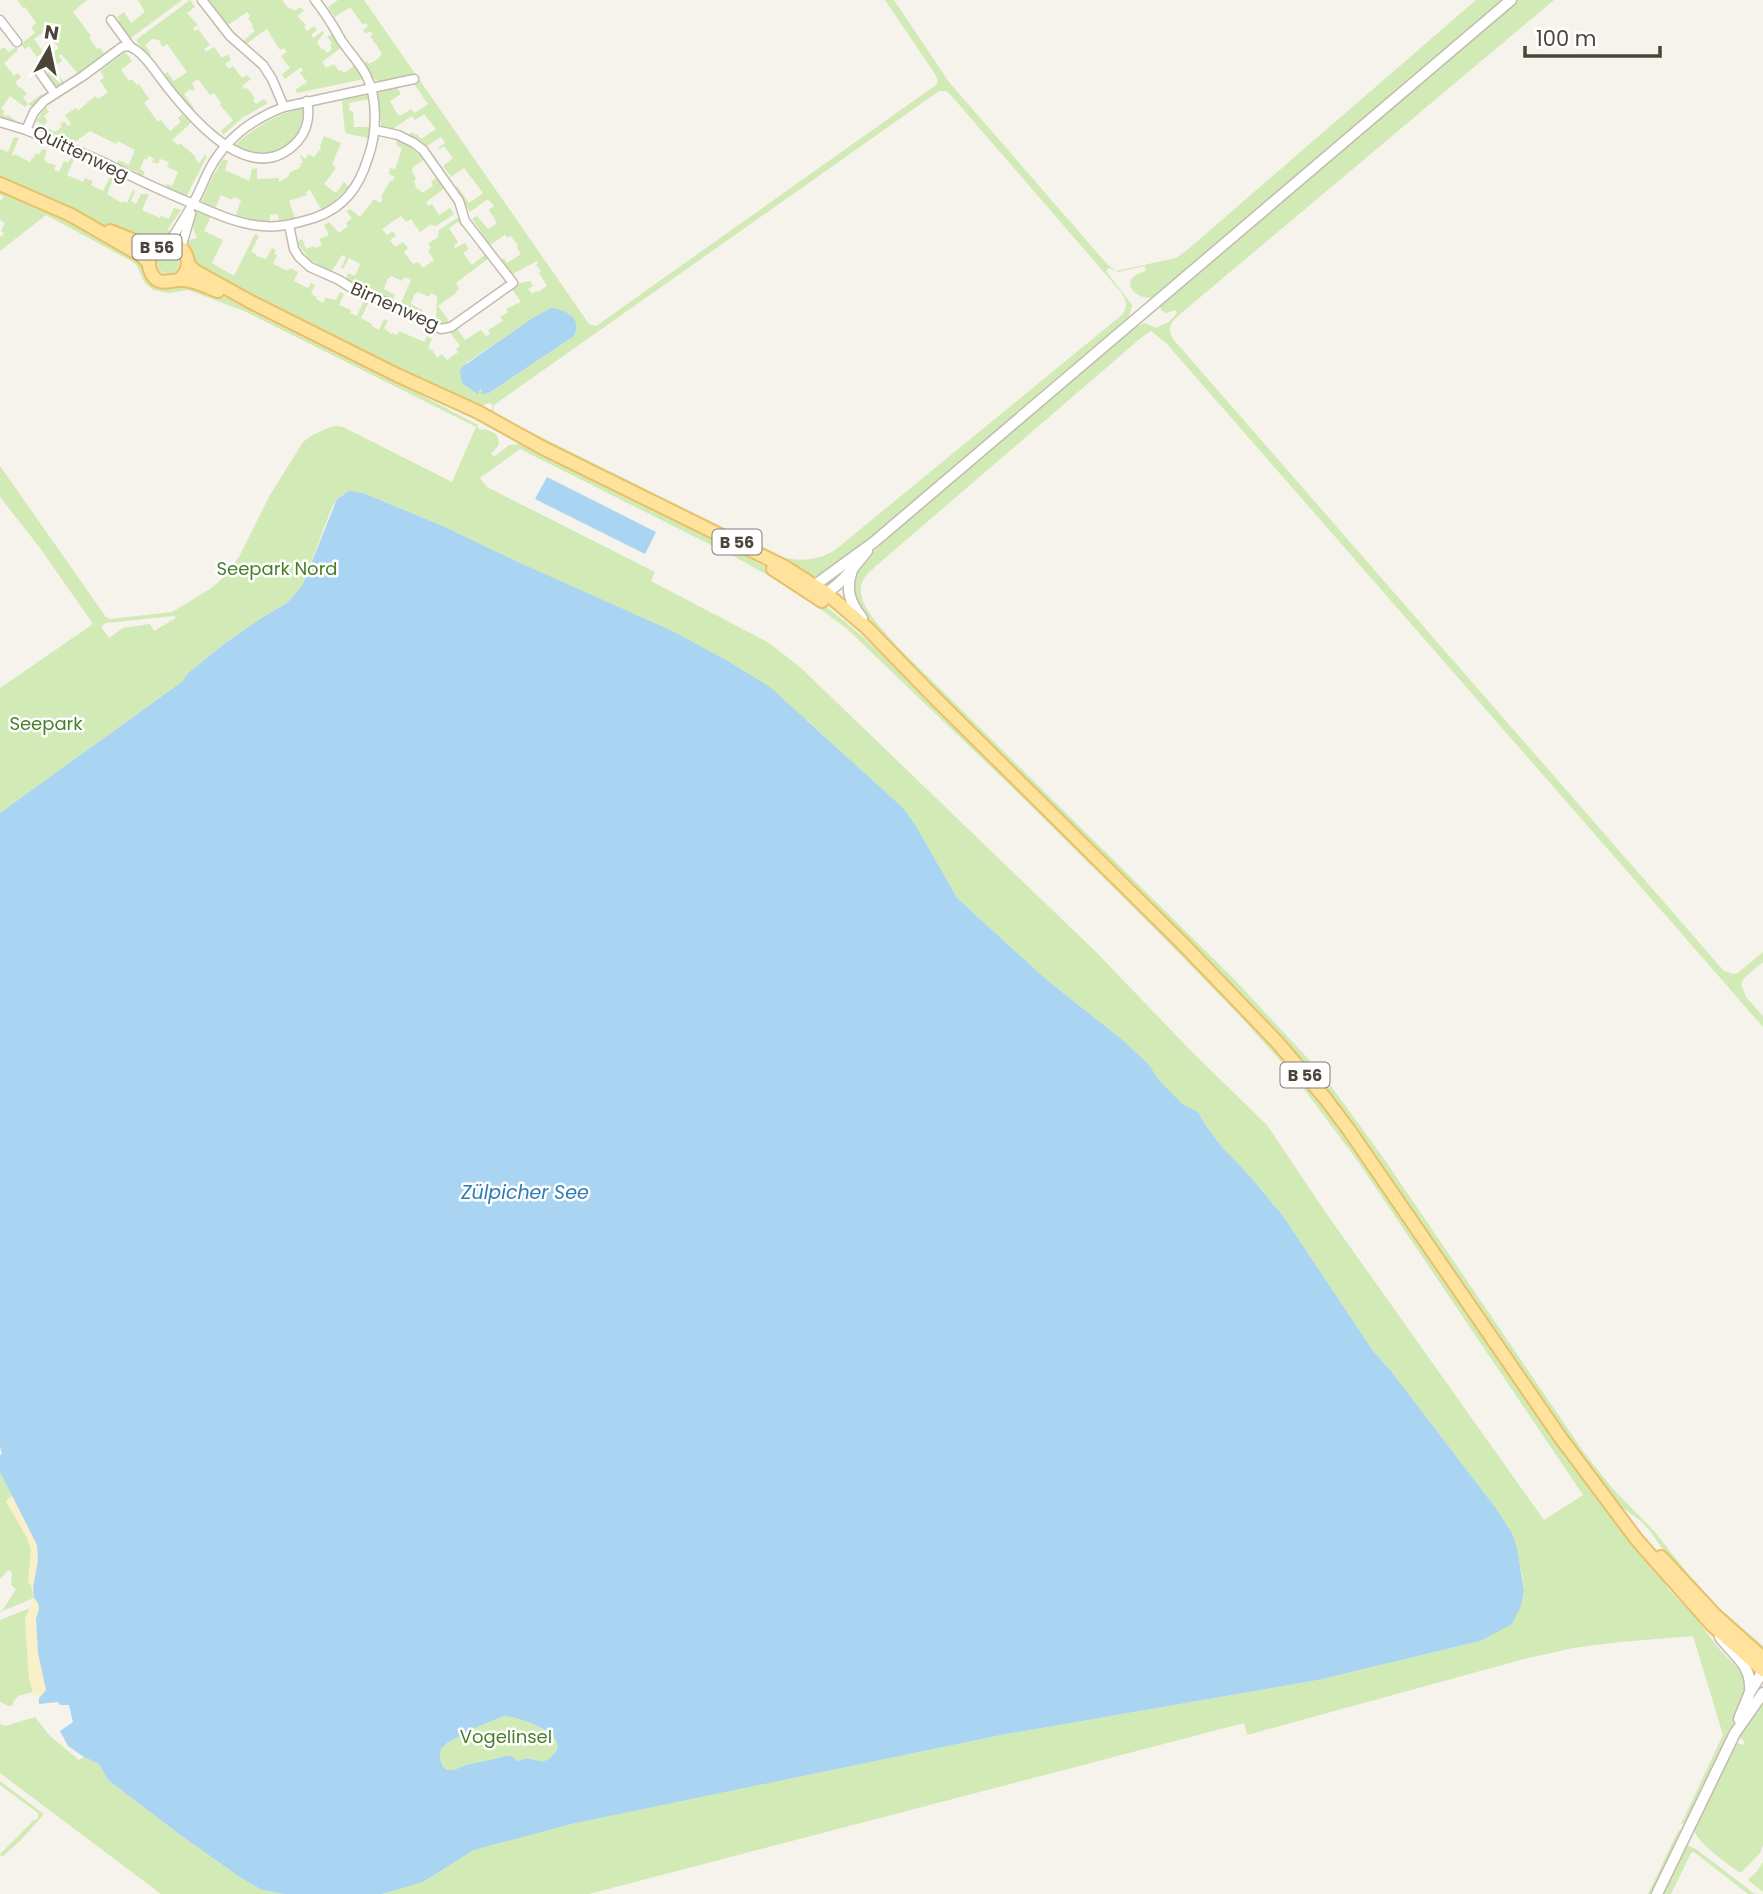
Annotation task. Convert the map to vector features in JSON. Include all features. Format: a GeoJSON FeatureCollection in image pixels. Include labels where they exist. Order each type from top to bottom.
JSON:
{"type":"FeatureCollection","features":[{"type":"Feature","properties":{"kind":"main road","name":"B 56"},"geometry":{"type":"LineString","coordinates":[[0,184],[139,243],[169,246],[185,253],[188,264],[195,271],[397,375],[429,396],[499,432],[543,448],[785,567],[817,592],[934,697]]}},
{"type":"Feature","properties":{"kind":"main road","name":"B 56"},"geometry":{"type":"LineString","coordinates":[[71,215],[142,256],[149,263],[153,275],[160,281],[180,279],[188,264]]}},
{"type":"Feature","properties":{"kind":"main road","name":"B 56"},"geometry":{"type":"LineString","coordinates":[[149,263],[150,257],[169,246]]}},
{"type":"Feature","properties":{"kind":"main road","name":"B 56"},"geometry":{"type":"LineString","coordinates":[[180,279],[251,302]]}},
{"type":"Feature","properties":{"kind":"main road","name":"B 56"},"geometry":{"type":"LineString","coordinates":[[817,592],[855,617],[890,650],[1184,945],[1302,1070],[1349,1130],[1560,1437],[1637,1540],[1712,1625],[1763,1671]]}},
{"type":"Feature","properties":{"kind":"main road","name":"B 56"},"geometry":{"type":"LineString","coordinates":[[1613,1506],[1716,1616],[1763,1658]]}},
{"type":"Feature","properties":{"kind":"street"},"geometry":{"type":"LineString","coordinates":[[202,0],[230,36],[263,65],[284,107]]}},
{"type":"Feature","properties":{"kind":"street"},"geometry":{"type":"LineString","coordinates":[[315,0],[366,75],[374,106],[375,130]]}},
{"type":"Feature","properties":{"kind":"street"},"geometry":{"type":"LineString","coordinates":[[817,592],[1511,0]]}},
{"type":"Feature","properties":{"kind":"street"},"geometry":{"type":"LineString","coordinates":[[0,20],[17,42]]}},
{"type":"Feature","properties":{"kind":"street"},"geometry":{"type":"LineString","coordinates":[[111,20],[130,46],[138,51],[200,125],[238,153],[258,158],[270,157],[287,150],[298,141],[306,127],[309,117],[307,100]]}},
{"type":"Feature","properties":{"kind":"street","name":"Quittenweg"},"geometry":{"type":"LineString","coordinates":[[130,46],[122,47],[39,106],[26,130],[213,213],[251,225],[268,227],[289,225],[337,208],[363,175],[375,130]]}},
{"type":"Feature","properties":{"kind":"street"},"geometry":{"type":"LineString","coordinates":[[40,73],[55,94]]}},
{"type":"Feature","properties":{"kind":"street"},"geometry":{"type":"LineString","coordinates":[[169,246],[210,168],[226,145],[249,124],[284,107],[307,100],[414,79]]}},
{"type":"Feature","properties":{"kind":"street"},"geometry":{"type":"LineString","coordinates":[[0,122],[26,130]]}},
{"type":"Feature","properties":{"kind":"street","name":"Birnenweg"},"geometry":{"type":"LineString","coordinates":[[289,225],[294,249],[310,267],[441,329],[450,327],[513,283],[465,221],[459,201],[423,150],[398,135],[375,130]]}},
{"type":"Feature","properties":{"kind":"street"},"geometry":{"type":"LineString","coordinates":[[169,246],[193,204]]}},
{"type":"Feature","properties":{"kind":"street"},"geometry":{"type":"LineString","coordinates":[[817,592],[853,568],[874,542]]}},
{"type":"Feature","properties":{"kind":"street","name":"B 56"},"geometry":{"type":"LineString","coordinates":[[853,568],[848,584],[854,609],[890,650]]}},
{"type":"Feature","properties":{"kind":"street"},"geometry":{"type":"LineString","coordinates":[[1712,1625],[1728,1649],[1746,1666],[1751,1680],[1751,1692]]}},
{"type":"Feature","properties":{"kind":"street"},"geometry":{"type":"LineString","coordinates":[[1657,1894],[1763,1671]]}},
{"type":"Feature","properties":{"kind":"street"},"geometry":{"type":"LineString","coordinates":[[1735,1733],[1763,1693]]}},
{"type":"Feature","properties":{"kind":"green space"},"geometry":{"type":"Polygon","coordinates":[[[17,0],[87,0],[73,12],[97,49],[100,48],[104,53],[112,47],[114,50],[79,75],[61,54],[59,56],[62,61],[52,68],[65,83],[54,87],[47,79],[48,72],[40,63],[59,48],[45,31],[34,39],[43,52],[37,57],[29,46],[25,49],[21,44],[35,33],[31,27],[36,23],[17,0]]]}},
{"type":"Feature","properties":{"kind":"green space"},"geometry":{"type":"Polygon","coordinates":[[[138,0],[182,0],[128,38],[118,26],[117,17],[124,12],[131,23],[145,12],[138,0]]]}},
{"type":"Feature","properties":{"kind":"green space"},"geometry":{"type":"Polygon","coordinates":[[[190,0],[195,7],[187,13],[198,25],[193,28],[195,31],[198,29],[210,45],[204,49],[206,52],[214,47],[222,58],[228,54],[231,60],[225,64],[229,69],[233,66],[242,78],[247,75],[251,79],[242,86],[255,98],[253,100],[256,104],[264,99],[268,103],[242,118],[223,135],[221,131],[233,120],[214,93],[210,95],[198,79],[192,83],[195,89],[184,94],[194,108],[191,111],[162,76],[167,72],[174,81],[187,72],[167,44],[162,47],[159,40],[152,39],[145,45],[151,54],[147,56],[136,40],[190,0]]]}},
{"type":"Feature","properties":{"kind":"green space"},"geometry":{"type":"Polygon","coordinates":[[[208,0],[282,0],[294,11],[301,7],[304,11],[297,16],[306,25],[304,27],[307,31],[314,26],[317,30],[311,35],[313,38],[323,31],[324,33],[317,42],[322,50],[327,53],[332,49],[332,43],[327,37],[333,33],[342,47],[322,62],[326,68],[334,64],[344,73],[355,65],[364,79],[297,93],[295,90],[307,82],[300,73],[303,70],[301,67],[285,79],[282,74],[290,68],[281,56],[287,52],[284,48],[280,50],[267,29],[246,44],[243,41],[255,31],[247,12],[228,25],[208,0]]]}},
{"type":"Feature","properties":{"kind":"green space"},"geometry":{"type":"Polygon","coordinates":[[[338,0],[364,0],[589,324],[596,326],[936,85],[938,80],[935,74],[885,0],[894,0],[949,82],[1107,264],[1116,271],[1176,258],[1186,251],[1476,0],[1503,0],[1155,297],[1141,296],[1131,288],[1132,279],[1146,271],[1145,266],[1118,272],[1109,268],[1106,271],[1132,305],[1129,318],[910,506],[828,571],[816,576],[806,574],[491,415],[493,405],[489,403],[478,407],[411,377],[195,267],[188,240],[197,238],[192,225],[199,211],[211,216],[204,231],[223,240],[212,263],[234,276],[255,234],[259,236],[251,252],[266,259],[272,248],[276,250],[273,264],[298,272],[294,281],[308,288],[311,283],[315,285],[311,294],[317,297],[316,299],[323,303],[326,298],[336,300],[340,292],[344,294],[339,305],[357,316],[365,298],[375,303],[373,306],[368,304],[361,318],[379,330],[384,319],[388,321],[384,328],[391,334],[397,335],[399,331],[424,342],[427,336],[432,339],[428,348],[437,358],[442,354],[447,360],[458,352],[456,349],[460,346],[449,331],[455,326],[465,340],[481,330],[486,336],[490,334],[488,330],[503,321],[500,317],[508,312],[506,309],[521,302],[511,288],[530,281],[533,286],[528,289],[532,294],[547,286],[539,273],[541,271],[536,265],[537,261],[511,275],[501,261],[504,258],[507,263],[521,254],[518,246],[511,236],[507,238],[505,235],[490,245],[472,219],[477,216],[488,229],[497,223],[489,210],[494,206],[488,199],[470,212],[454,188],[457,186],[469,203],[483,193],[464,168],[451,177],[443,166],[453,158],[444,146],[438,150],[445,143],[441,137],[424,148],[407,136],[413,132],[421,139],[436,129],[424,114],[415,120],[412,116],[391,130],[382,128],[376,93],[384,91],[386,87],[395,85],[401,94],[390,101],[400,116],[411,109],[415,113],[428,104],[410,78],[381,83],[371,77],[364,64],[378,59],[382,54],[370,36],[373,34],[370,31],[366,34],[363,30],[368,26],[366,23],[363,25],[350,7],[335,17],[328,7],[338,0]],[[939,91],[494,405],[493,413],[782,557],[810,559],[835,550],[1123,314],[1126,308],[1121,292],[949,93],[939,91]],[[569,313],[531,319],[466,363],[479,389],[489,393],[574,336],[576,324],[569,313]]]}},
{"type":"Feature","properties":{"kind":"green space"},"geometry":{"type":"Polygon","coordinates":[[[1517,0],[1554,0],[1179,315],[1172,323],[1170,332],[1173,339],[1724,971],[1738,973],[1763,952],[1763,962],[1744,978],[1741,984],[1746,997],[1763,1016],[1763,1027],[1166,343],[1151,331],[876,566],[864,578],[861,591],[873,618],[900,649],[1233,978],[1313,1064],[1382,1156],[1583,1451],[1613,1489],[1654,1531],[1717,1606],[1763,1646],[1763,1655],[1743,1638],[1668,1557],[1641,1521],[1619,1505],[1596,1478],[1360,1137],[882,638],[856,604],[851,586],[856,572],[868,557],[904,523],[1133,328],[1145,323],[1156,328],[1169,322],[1177,313],[1175,310],[1167,313],[1162,311],[1161,305],[1517,0]]]}},
{"type":"Feature","properties":{"kind":"green space"},"geometry":{"type":"Polygon","coordinates":[[[4,47],[9,52],[16,47],[18,50],[4,63],[14,76],[18,73],[21,77],[15,82],[27,94],[23,97],[28,104],[25,107],[10,96],[1,109],[3,114],[16,121],[14,124],[0,119],[0,50],[4,47]]]}},
{"type":"Feature","properties":{"kind":"green space"},"geometry":{"type":"Polygon","coordinates":[[[125,52],[132,61],[121,70],[129,81],[132,79],[139,84],[149,99],[144,103],[158,122],[161,120],[170,131],[181,122],[178,118],[182,114],[191,123],[172,140],[178,145],[180,143],[199,163],[207,156],[186,197],[166,188],[167,184],[172,186],[178,172],[167,167],[169,162],[160,159],[158,164],[152,162],[154,158],[148,156],[140,169],[145,172],[142,178],[137,175],[138,172],[117,164],[118,160],[129,165],[135,150],[118,141],[116,144],[90,131],[72,144],[38,130],[41,124],[36,121],[46,107],[49,112],[44,116],[47,120],[44,126],[55,132],[62,127],[60,124],[64,121],[68,126],[71,124],[65,115],[76,108],[78,111],[95,96],[98,99],[108,92],[100,81],[104,77],[100,71],[125,52]]]}},
{"type":"Feature","properties":{"kind":"green space"},"geometry":{"type":"Polygon","coordinates":[[[42,94],[44,97],[34,109],[28,104],[42,94]]]}},
{"type":"Feature","properties":{"kind":"green space"},"geometry":{"type":"Polygon","coordinates":[[[367,95],[370,99],[349,103],[350,111],[353,111],[354,127],[372,127],[371,139],[345,133],[342,100],[367,95]]]}},
{"type":"Feature","properties":{"kind":"green space"},"geometry":{"type":"Polygon","coordinates":[[[302,108],[306,119],[292,140],[280,151],[255,155],[234,146],[266,122],[302,108]]]}},
{"type":"Feature","properties":{"kind":"green space"},"geometry":{"type":"Polygon","coordinates":[[[324,136],[341,143],[332,164],[336,168],[324,184],[336,193],[344,182],[349,187],[322,211],[310,190],[306,192],[307,195],[289,201],[296,221],[279,223],[278,214],[270,215],[270,224],[235,218],[241,200],[234,197],[232,200],[221,195],[215,209],[203,204],[202,200],[223,159],[228,161],[225,170],[249,181],[252,169],[257,168],[257,179],[279,178],[279,182],[301,167],[301,155],[305,159],[309,154],[314,157],[321,148],[324,136]]]}},
{"type":"Feature","properties":{"kind":"green space"},"geometry":{"type":"Polygon","coordinates":[[[14,137],[19,138],[12,155],[14,156],[15,154],[30,162],[36,153],[39,155],[42,149],[47,150],[44,159],[47,163],[56,165],[54,170],[59,172],[64,161],[68,163],[73,154],[86,160],[85,163],[74,159],[67,175],[83,182],[85,178],[93,181],[91,185],[103,191],[110,177],[113,179],[107,194],[122,203],[127,203],[133,190],[135,191],[131,201],[136,204],[141,194],[149,194],[142,210],[160,218],[169,219],[174,208],[181,210],[168,229],[171,233],[154,242],[130,237],[0,179],[0,149],[8,152],[14,137]]]}},
{"type":"Feature","properties":{"kind":"green space"},"geometry":{"type":"Polygon","coordinates":[[[397,140],[412,148],[424,160],[413,167],[412,171],[417,190],[422,193],[433,186],[431,181],[436,178],[444,189],[426,202],[428,206],[432,204],[439,215],[450,208],[454,214],[436,226],[430,225],[420,232],[411,219],[406,222],[401,216],[382,229],[387,235],[393,231],[396,236],[390,240],[395,247],[403,242],[408,248],[404,252],[413,264],[418,262],[423,268],[434,260],[428,251],[431,248],[428,244],[438,237],[439,230],[459,217],[465,224],[462,227],[458,222],[449,228],[458,242],[455,248],[465,243],[469,249],[463,253],[472,265],[486,254],[489,258],[456,283],[459,289],[456,293],[438,306],[449,321],[444,324],[436,321],[437,296],[431,293],[429,297],[418,292],[414,295],[411,304],[422,310],[421,314],[401,303],[411,280],[404,277],[402,281],[391,276],[387,280],[384,289],[395,295],[393,300],[346,279],[348,273],[355,276],[360,264],[349,258],[343,269],[341,268],[346,257],[342,255],[331,272],[309,259],[297,242],[302,239],[306,249],[322,245],[319,239],[329,235],[324,225],[329,222],[339,233],[348,226],[346,223],[352,218],[346,211],[350,209],[360,217],[374,199],[380,203],[390,181],[395,177],[389,174],[390,168],[395,169],[402,148],[396,145],[397,140]]]}},
{"type":"Feature","properties":{"kind":"green space"},"geometry":{"type":"Polygon","coordinates":[[[0,189],[53,212],[142,262],[147,273],[247,306],[378,372],[478,425],[478,428],[496,434],[499,442],[491,453],[494,457],[509,445],[519,444],[736,551],[816,599],[860,634],[901,672],[1178,945],[1254,1025],[1327,1109],[1669,1590],[1737,1667],[1748,1686],[1687,1823],[1681,1824],[1723,1735],[1693,1636],[1573,1648],[1247,1735],[1244,1723],[589,1894],[382,1894],[423,1882],[474,1850],[570,1824],[1001,1735],[1318,1680],[1480,1641],[1521,1606],[1524,1591],[1522,1574],[1512,1533],[1495,1507],[1373,1351],[1283,1216],[1222,1147],[1198,1112],[1182,1105],[1150,1066],[1124,1041],[1048,981],[957,898],[916,826],[902,808],[808,721],[518,562],[445,527],[363,493],[343,494],[332,507],[302,586],[287,603],[224,644],[187,674],[183,681],[0,813],[0,688],[93,624],[40,548],[0,497],[0,466],[110,619],[172,612],[222,579],[239,557],[270,495],[303,442],[313,435],[330,427],[343,427],[452,482],[476,427],[244,311],[188,290],[169,293],[153,290],[144,282],[133,262],[46,215],[0,251],[0,236],[4,232],[1,231],[5,223],[0,218],[0,201],[4,197],[0,195],[0,189]],[[520,449],[480,478],[487,487],[655,572],[651,581],[769,643],[801,668],[1096,952],[1267,1125],[1326,1213],[1544,1520],[1583,1495],[1359,1163],[1295,1077],[1161,935],[1017,792],[846,628],[796,591],[735,557],[520,449]],[[174,616],[106,623],[101,627],[109,638],[123,628],[150,624],[154,631],[176,618],[174,616]]]}},
{"type":"Feature","properties":{"kind":"green space"},"geometry":{"type":"Polygon","coordinates":[[[168,252],[176,255],[179,263],[176,271],[168,274],[160,271],[157,263],[160,255],[168,252]]]}},
{"type":"Feature","properties":{"kind":"green space"},"geometry":{"type":"Polygon","coordinates":[[[0,1471],[12,1496],[6,1501],[31,1549],[29,1575],[34,1598],[0,1612],[16,1589],[11,1585],[12,1573],[8,1570],[0,1579],[0,1471]]]}},
{"type":"Feature","properties":{"kind":"green space"},"geometry":{"type":"Polygon","coordinates":[[[30,1608],[25,1619],[29,1678],[33,1692],[18,1696],[13,1705],[9,1706],[0,1702],[0,1620],[30,1608]]]}},
{"type":"Feature","properties":{"kind":"green space"},"geometry":{"type":"Polygon","coordinates":[[[1763,1698],[1763,1845],[1760,1853],[1741,1873],[1707,1847],[1693,1829],[1733,1746],[1738,1743],[1743,1745],[1745,1742],[1739,1735],[1763,1698]]]}},
{"type":"Feature","properties":{"kind":"green space","name":"Vogelinsel"},"geometry":{"type":"Polygon","coordinates":[[[504,1716],[544,1729],[557,1742],[557,1750],[543,1761],[519,1761],[507,1756],[454,1770],[443,1767],[441,1749],[447,1743],[504,1716]]]}},
{"type":"Feature","properties":{"kind":"green space"},"geometry":{"type":"Polygon","coordinates":[[[35,1717],[50,1736],[79,1760],[84,1757],[99,1764],[108,1780],[241,1878],[262,1890],[285,1894],[161,1894],[0,1773],[0,1724],[5,1726],[35,1717]]]}},
{"type":"Feature","properties":{"kind":"green space"},"geometry":{"type":"Polygon","coordinates":[[[0,1781],[44,1814],[2,1857],[0,1854],[36,1820],[38,1813],[0,1785],[0,1781]]]}},
{"type":"Feature","properties":{"kind":"green space"},"geometry":{"type":"Polygon","coordinates":[[[1679,1829],[1681,1835],[1652,1894],[1648,1894],[1679,1829]]]}},
{"type":"Feature","properties":{"kind":"green space"},"geometry":{"type":"Polygon","coordinates":[[[1687,1845],[1755,1894],[1748,1894],[1694,1852],[1691,1853],[1671,1894],[1661,1894],[1687,1845]]]}},
{"type":"Feature","properties":{"kind":"green space"},"geometry":{"type":"Polygon","coordinates":[[[1763,1862],[1763,1892],[1748,1880],[1763,1862]]]}},
{"type":"Feature","properties":{"kind":"sand"},"geometry":{"type":"Polygon","coordinates":[[[12,1496],[37,1545],[38,1560],[33,1588],[39,1609],[36,1619],[38,1653],[46,1690],[43,1695],[34,1696],[29,1678],[25,1618],[34,1598],[28,1583],[31,1549],[6,1501],[12,1496]]]}},
{"type":"Feature","properties":{"kind":"water"},"geometry":{"type":"Polygon","coordinates":[[[551,308],[572,316],[576,324],[574,336],[489,393],[481,394],[480,389],[478,394],[462,383],[462,367],[551,308]]]}},
{"type":"Feature","properties":{"kind":"water"},"geometry":{"type":"Polygon","coordinates":[[[547,477],[656,532],[645,554],[535,499],[547,477]]]}},
{"type":"Feature","properties":{"kind":"water","name":"Zülpicher See"},"geometry":{"type":"Polygon","coordinates":[[[349,491],[363,493],[445,527],[672,631],[724,659],[770,687],[903,808],[957,898],[1048,981],[1124,1041],[1150,1066],[1158,1079],[1182,1104],[1198,1112],[1222,1147],[1283,1216],[1373,1351],[1495,1507],[1512,1533],[1524,1591],[1521,1606],[1512,1624],[1480,1641],[1318,1680],[1001,1735],[571,1824],[474,1850],[423,1882],[382,1894],[285,1894],[262,1890],[179,1834],[108,1780],[99,1764],[68,1746],[60,1731],[73,1722],[69,1705],[60,1705],[58,1702],[39,1704],[39,1698],[46,1690],[38,1653],[36,1619],[39,1609],[33,1588],[38,1560],[37,1545],[0,1472],[0,813],[183,681],[187,674],[224,644],[287,603],[302,586],[337,499],[349,491]],[[504,1716],[479,1726],[447,1743],[441,1749],[443,1767],[454,1770],[507,1756],[518,1761],[543,1761],[550,1758],[557,1750],[557,1742],[552,1735],[533,1724],[504,1716]]]}},
{"type":"Feature","properties":{"kind":"park label","name":"Seepark Nord"},"geometry":{"type":"Point","coordinates":[277,568]}},
{"type":"Feature","properties":{"kind":"park label","name":"Seepark"},"geometry":{"type":"Point","coordinates":[46,723]}}]}
